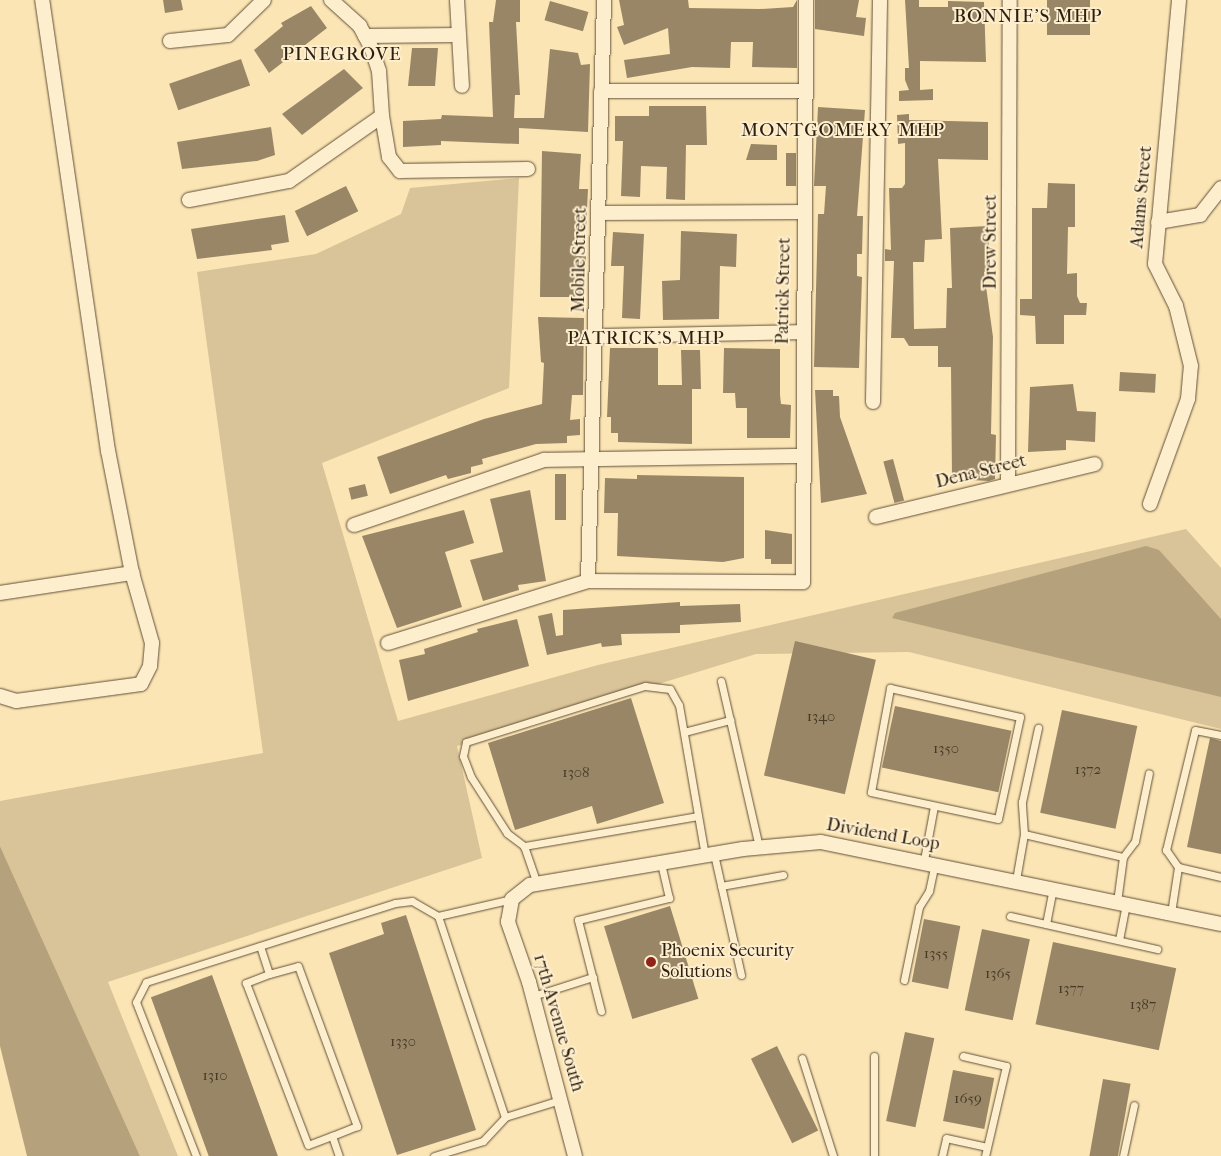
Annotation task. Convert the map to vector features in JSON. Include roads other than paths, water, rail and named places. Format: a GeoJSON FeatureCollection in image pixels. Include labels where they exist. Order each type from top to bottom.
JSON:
{"type":"FeatureCollection","features":[{"type":"Feature","properties":{"kind":"street"},"geometry":{"type":"LineString","coordinates":[[0,696],[16,700],[141,684],[150,666],[152,643],[132,573],[108,452],[42,0]]}},
{"type":"Feature","properties":{"kind":"street"},"geometry":{"type":"LineString","coordinates":[[170,41],[228,36],[264,0]]}},
{"type":"Feature","properties":{"kind":"street"},"geometry":{"type":"LineString","coordinates":[[331,0],[365,36],[379,71],[382,116],[389,156],[400,171],[528,168]]}},
{"type":"Feature","properties":{"kind":"street"},"geometry":{"type":"LineString","coordinates":[[457,0],[462,86]]}},
{"type":"Feature","properties":{"kind":"street","name":"Mobile Street"},"geometry":{"type":"LineString","coordinates":[[588,581],[591,456],[597,336],[604,0]]}},
{"type":"Feature","properties":{"kind":"street","name":"Patrick Street"},"geometry":{"type":"LineString","coordinates":[[588,581],[803,582],[801,332],[804,212],[803,90],[806,0]]}},
{"type":"Feature","properties":{"kind":"street"},"geometry":{"type":"LineString","coordinates":[[873,402],[880,0]]}},
{"type":"Feature","properties":{"kind":"street","name":"Drew Street"},"geometry":{"type":"LineString","coordinates":[[1008,484],[1010,0]]}},
{"type":"Feature","properties":{"kind":"street","name":"Adams Street"},"geometry":{"type":"LineString","coordinates":[[1150,504],[1188,399],[1191,366],[1176,306],[1155,264],[1179,0]]}},
{"type":"Feature","properties":{"kind":"street"},"geometry":{"type":"LineString","coordinates":[[365,36],[458,35]]}},
{"type":"Feature","properties":{"kind":"street"},"geometry":{"type":"LineString","coordinates":[[601,91],[803,90]]}},
{"type":"Feature","properties":{"kind":"street"},"geometry":{"type":"LineString","coordinates":[[189,200],[289,181],[382,116]]}},
{"type":"Feature","properties":{"kind":"street"},"geometry":{"type":"LineString","coordinates":[[1158,222],[1200,215],[1221,188]]}},
{"type":"Feature","properties":{"kind":"street"},"geometry":{"type":"LineString","coordinates":[[600,213],[804,212]]}},
{"type":"Feature","properties":{"kind":"street"},"geometry":{"type":"LineString","coordinates":[[597,336],[801,332]]}},
{"type":"Feature","properties":{"kind":"street"},"geometry":{"type":"LineString","coordinates":[[354,525],[544,460],[591,456],[803,456]]}},
{"type":"Feature","properties":{"kind":"street","name":"Dena Street"},"geometry":{"type":"LineString","coordinates":[[876,517],[1094,464]]}},
{"type":"Feature","properties":{"kind":"street"},"geometry":{"type":"LineString","coordinates":[[0,593],[132,573]]}},
{"type":"Feature","properties":{"kind":"street"},"geometry":{"type":"LineString","coordinates":[[388,643],[588,581]]}},
{"type":"Feature","properties":{"kind":"street","name":"Dividend Loop"},"geometry":{"type":"LineString","coordinates":[[512,899],[519,891],[537,883],[709,854],[759,847],[821,842],[929,862],[1221,924]]}},
{"type":"Feature","properties":{"kind":"street","name":"17th Avenue South"},"geometry":{"type":"LineString","coordinates":[[512,899],[508,922],[533,996],[575,1156]]}},
{"type":"Feature","properties":{"kind":"lane"},"geometry":{"type":"LineString","coordinates":[[721,681],[759,847]]}},
{"type":"Feature","properties":{"kind":"lane"},"geometry":{"type":"LineString","coordinates":[[537,883],[524,846],[507,833],[472,777],[463,756],[466,742],[645,686],[670,689],[679,705],[698,816],[721,886],[741,975]]}},
{"type":"Feature","properties":{"kind":"lane"},"geometry":{"type":"LineString","coordinates":[[890,688],[1020,716],[998,819],[934,806],[871,792],[890,688]]}},
{"type":"Feature","properties":{"kind":"lane"},"geometry":{"type":"LineString","coordinates":[[684,732],[730,720]]}},
{"type":"Feature","properties":{"kind":"lane"},"geometry":{"type":"LineString","coordinates":[[1016,880],[1024,834],[1022,802],[1038,728]]}},
{"type":"Feature","properties":{"kind":"lane"},"geometry":{"type":"LineString","coordinates":[[1221,735],[1195,730],[1166,850],[1178,867],[1221,877]]}},
{"type":"Feature","properties":{"kind":"lane"},"geometry":{"type":"LineString","coordinates":[[1118,940],[1123,857],[1135,841],[1149,773]]}},
{"type":"Feature","properties":{"kind":"lane"},"geometry":{"type":"LineString","coordinates":[[904,980],[919,906],[929,891],[929,862],[934,806]]}},
{"type":"Feature","properties":{"kind":"lane"},"geometry":{"type":"LineString","coordinates":[[524,846],[698,816]]}},
{"type":"Feature","properties":{"kind":"lane"},"geometry":{"type":"LineString","coordinates":[[1024,834],[1123,857]]}},
{"type":"Feature","properties":{"kind":"lane"},"geometry":{"type":"LineString","coordinates":[[602,1011],[578,920],[669,898],[661,862]]}},
{"type":"Feature","properties":{"kind":"lane"},"geometry":{"type":"LineString","coordinates":[[1171,913],[1178,867]]}},
{"type":"Feature","properties":{"kind":"lane"},"geometry":{"type":"LineString","coordinates":[[721,886],[783,875]]}},
{"type":"Feature","properties":{"kind":"lane"},"geometry":{"type":"LineString","coordinates":[[1046,924],[1053,888]]}},
{"type":"Feature","properties":{"kind":"lane"},"geometry":{"type":"LineString","coordinates":[[438,916],[512,899]]}},
{"type":"Feature","properties":{"kind":"lane"},"geometry":{"type":"LineString","coordinates":[[196,1156],[136,1002],[139,990],[146,982],[395,903],[412,901],[438,916],[505,1117]]}},
{"type":"Feature","properties":{"kind":"lane"},"geometry":{"type":"LineString","coordinates":[[1010,916],[1158,949]]}},
{"type":"Feature","properties":{"kind":"lane"},"geometry":{"type":"LineString","coordinates":[[260,946],[269,974]]}},
{"type":"Feature","properties":{"kind":"lane"},"geometry":{"type":"LineString","coordinates":[[298,966],[357,1126],[332,1136],[308,1145],[246,983],[298,966]]}},
{"type":"Feature","properties":{"kind":"lane"},"geometry":{"type":"LineString","coordinates":[[533,996],[592,977]]}},
{"type":"Feature","properties":{"kind":"lane"},"geometry":{"type":"LineString","coordinates":[[874,1056],[874,1156]]}},
{"type":"Feature","properties":{"kind":"lane"},"geometry":{"type":"LineString","coordinates":[[963,1056],[1006,1066],[985,1156]]}},
{"type":"Feature","properties":{"kind":"lane"},"geometry":{"type":"LineString","coordinates":[[802,1058],[833,1156]]}},
{"type":"Feature","properties":{"kind":"lane"},"geometry":{"type":"LineString","coordinates":[[434,1156],[483,1141],[505,1117],[560,1100]]}},
{"type":"Feature","properties":{"kind":"lane"},"geometry":{"type":"LineString","coordinates":[[1122,1156],[1134,1105]]}},
{"type":"Feature","properties":{"kind":"lane"},"geometry":{"type":"LineString","coordinates":[[332,1136],[339,1156]]}},
{"type":"Feature","properties":{"kind":"lane"},"geometry":{"type":"LineString","coordinates":[[942,1156],[946,1138],[987,1147]]}},
{"type":"Feature","properties":{"kind":"place","name":"Phoenix Security Solutions"},"geometry":{"type":"Point","coordinates":[651,962]}},
{"type":"Feature","properties":{"kind":"district","name":"BONNIE'S MHP"},"geometry":{"type":"Point","coordinates":[1028,17]}},
{"type":"Feature","properties":{"kind":"district","name":"PINEGROVE"},"geometry":{"type":"Point","coordinates":[342,55]}},
{"type":"Feature","properties":{"kind":"district","name":"MONTGOMERY MHP"},"geometry":{"type":"Point","coordinates":[843,131]}},
{"type":"Feature","properties":{"kind":"district","name":"PATRICK'S MHP"},"geometry":{"type":"Point","coordinates":[646,339]}}]}
